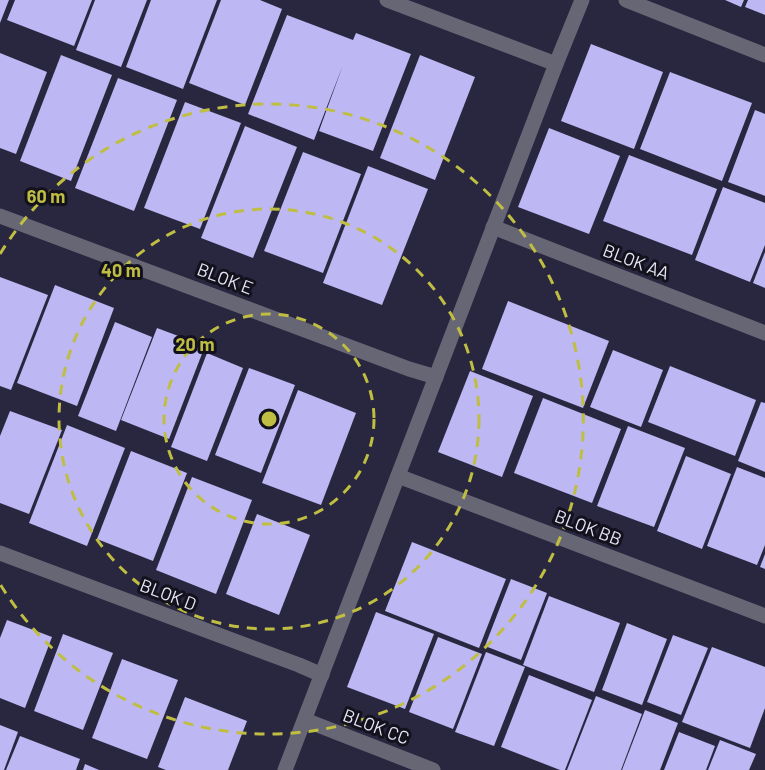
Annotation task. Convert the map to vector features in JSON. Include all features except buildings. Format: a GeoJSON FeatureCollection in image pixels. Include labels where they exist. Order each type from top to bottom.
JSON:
{"type":"FeatureCollection","features":[{"type":"Feature","properties":{"kind":"street"},"geometry":{"type":"LineString","coordinates":[[387,0],[556,64]]}},
{"type":"Feature","properties":{"kind":"street"},"geometry":{"type":"LineString","coordinates":[[285,770],[582,0]]}},
{"type":"Feature","properties":{"kind":"street"},"geometry":{"type":"LineString","coordinates":[[626,0],[765,55]]}},
{"type":"Feature","properties":{"kind":"street","name":"BLOK E"},"geometry":{"type":"LineString","coordinates":[[0,216],[398,365],[436,377]]}},
{"type":"Feature","properties":{"kind":"street","name":"BLOK AA"},"geometry":{"type":"LineString","coordinates":[[493,227],[765,333]]}},
{"type":"Feature","properties":{"kind":"street","name":"BLOK BB"},"geometry":{"type":"LineString","coordinates":[[398,476],[765,616]]}},
{"type":"Feature","properties":{"kind":"street","name":"BLOK D"},"geometry":{"type":"LineString","coordinates":[[0,553],[322,675]]}},
{"type":"Feature","properties":{"kind":"street","name":"BLOK CC"},"geometry":{"type":"LineString","coordinates":[[304,720],[433,770]]}}]}
